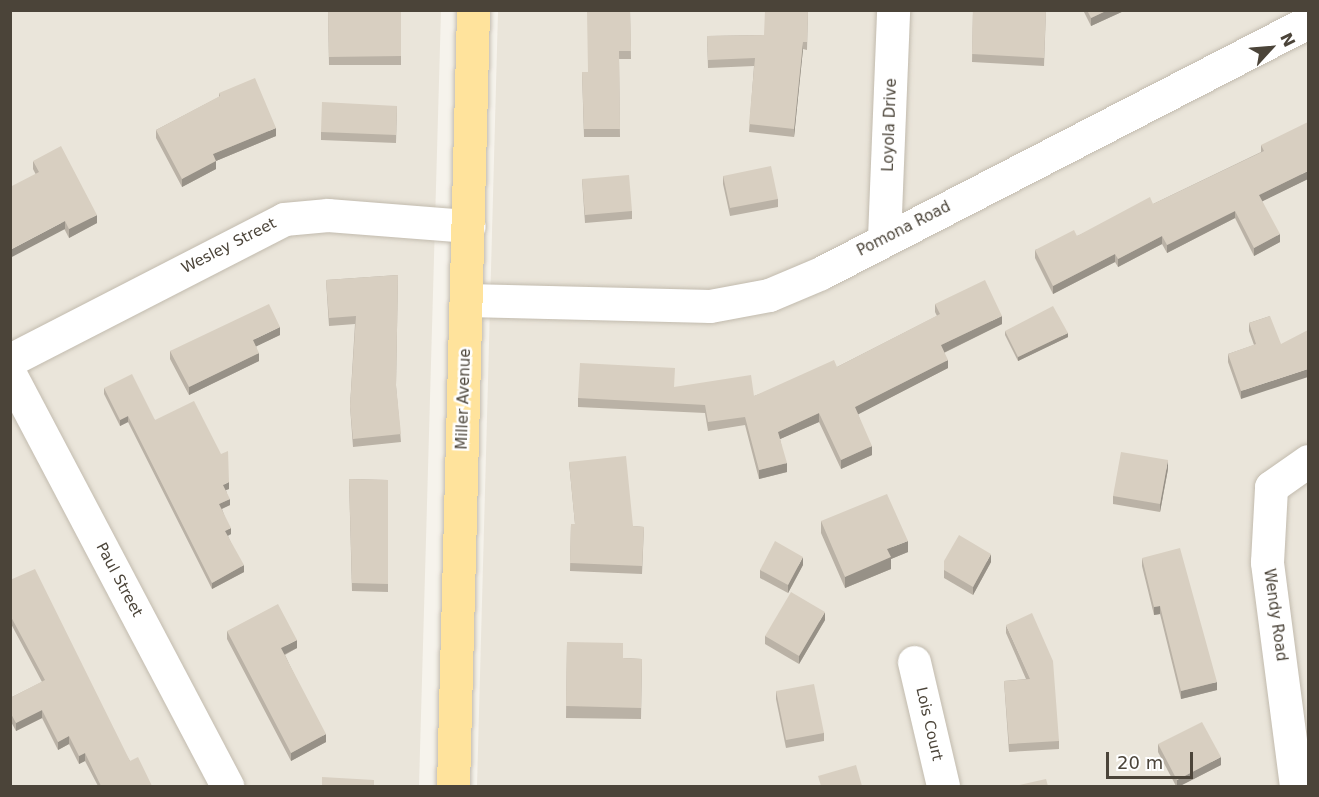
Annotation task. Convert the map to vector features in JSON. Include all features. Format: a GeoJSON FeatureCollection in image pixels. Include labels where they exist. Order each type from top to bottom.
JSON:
{"type":"FeatureCollection","features":[{"type":"Feature","properties":{"kind":"main road","name":"Miller Avenue"},"geometry":{"type":"LineString","coordinates":[[453,786],[473,10]]}},
{"type":"Feature","properties":{"kind":"street","name":"Loyola Drive"},"geometry":{"type":"LineString","coordinates":[[884,238],[893,10]]}},
{"type":"Feature","properties":{"kind":"street","name":"Pomona Road"},"geometry":{"type":"LineString","coordinates":[[467,300],[710,306],[769,295],[820,273],[884,238],[1308,22]]}},
{"type":"Feature","properties":{"kind":"street","name":"Wesley Street"},"geometry":{"type":"LineString","coordinates":[[10,360],[284,219],[328,215],[469,225]]}},
{"type":"Feature","properties":{"kind":"street","name":"Paul Street"},"geometry":{"type":"LineString","coordinates":[[10,374],[227,786]]}},
{"type":"Feature","properties":{"kind":"street","name":"Wendy Road"},"geometry":{"type":"LineString","coordinates":[[1296,786],[1267,562],[1271,487],[1308,461]]}},
{"type":"Feature","properties":{"kind":"street","name":"Lois Court"},"geometry":{"type":"LineString","coordinates":[[914,662],[943,786]]}},
{"type":"Feature","properties":{"kind":"shaded area"},"geometry":{"type":"Polygon","coordinates":[[[10,11],[441,11],[419,786],[11,786],[10,11]]]}},
{"type":"Feature","properties":{"kind":"shaded area"},"geometry":{"type":"Polygon","coordinates":[[[498,11],[1308,11],[1308,786],[477,786],[498,11]]]}},
{"type":"Feature","properties":{"kind":"building"},"geometry":{"type":"Polygon","coordinates":[[[328,10],[401,10],[401,56],[329,57],[328,10]]]}},
{"type":"Feature","properties":{"kind":"building"},"geometry":{"type":"Polygon","coordinates":[[[587,10],[630,10],[631,51],[619,51],[620,129],[584,129],[582,72],[588,72],[587,10]]]}},
{"type":"Feature","properties":{"kind":"building"},"geometry":{"type":"Polygon","coordinates":[[[765,10],[808,10],[807,42],[803,42],[794,129],[749,124],[755,58],[708,60],[707,36],[764,35],[765,10]]]}},
{"type":"Feature","properties":{"kind":"building"},"geometry":{"type":"Polygon","coordinates":[[[973,10],[1046,10],[1044,58],[972,54],[973,10]]]}},
{"type":"Feature","properties":{"kind":"building"},"geometry":{"type":"Polygon","coordinates":[[[1087,10],[1108,10],[1091,18],[1087,10]]]}},
{"type":"Feature","properties":{"kind":"building"},"geometry":{"type":"Polygon","coordinates":[[[255,78],[276,128],[213,154],[216,161],[182,179],[156,130],[220,96],[219,93],[255,78]]]}},
{"type":"Feature","properties":{"kind":"building"},"geometry":{"type":"Polygon","coordinates":[[[322,102],[397,106],[396,135],[321,132],[322,102]]]}},
{"type":"Feature","properties":{"kind":"building"},"geometry":{"type":"Polygon","coordinates":[[[1308,122],[1308,171],[1259,195],[1280,234],[1254,248],[1235,211],[1167,245],[1162,236],[1118,259],[1115,254],[1053,286],[1035,250],[1074,230],[1077,236],[1150,197],[1153,204],[1264,151],[1261,145],[1308,122]]]}},
{"type":"Feature","properties":{"kind":"building"},"geometry":{"type":"Polygon","coordinates":[[[61,146],[97,215],[69,229],[65,221],[10,250],[10,187],[39,172],[33,161],[61,146]]]}},
{"type":"Feature","properties":{"kind":"building"},"geometry":{"type":"Polygon","coordinates":[[[771,166],[778,199],[730,208],[723,176],[771,166]]]}},
{"type":"Feature","properties":{"kind":"building"},"geometry":{"type":"Polygon","coordinates":[[[629,175],[632,211],[585,215],[582,179],[629,175]]]}},
{"type":"Feature","properties":{"kind":"building"},"geometry":{"type":"Polygon","coordinates":[[[398,275],[396,385],[401,434],[353,439],[350,406],[356,316],[329,318],[326,280],[398,275]]]}},
{"type":"Feature","properties":{"kind":"building"},"geometry":{"type":"Polygon","coordinates":[[[985,280],[1002,316],[941,345],[948,360],[855,407],[872,446],[841,460],[819,413],[778,432],[787,463],[759,470],[745,417],[708,422],[705,405],[578,398],[580,363],[675,368],[674,387],[751,375],[754,396],[834,360],[837,367],[940,314],[935,304],[985,280]]]}},
{"type":"Feature","properties":{"kind":"building"},"geometry":{"type":"Polygon","coordinates":[[[269,304],[280,327],[253,340],[259,353],[189,387],[170,351],[269,304]]]}},
{"type":"Feature","properties":{"kind":"building"},"geometry":{"type":"Polygon","coordinates":[[[1053,306],[1068,333],[1018,357],[1005,331],[1053,306]]]}},
{"type":"Feature","properties":{"kind":"building"},"geometry":{"type":"Polygon","coordinates":[[[1270,316],[1281,344],[1308,330],[1308,369],[1241,391],[1228,354],[1256,344],[1249,323],[1270,316]]]}},
{"type":"Feature","properties":{"kind":"building"},"geometry":{"type":"Polygon","coordinates":[[[132,374],[155,420],[194,401],[221,454],[228,451],[229,482],[223,485],[230,499],[219,504],[231,528],[225,531],[244,565],[212,583],[128,416],[120,420],[104,388],[132,374]]]}},
{"type":"Feature","properties":{"kind":"building"},"geometry":{"type":"Polygon","coordinates":[[[1121,452],[1168,460],[1160,504],[1113,496],[1121,452]]]}},
{"type":"Feature","properties":{"kind":"building"},"geometry":{"type":"Polygon","coordinates":[[[626,456],[633,526],[644,527],[642,566],[570,563],[571,524],[575,524],[569,462],[626,456]]]}},
{"type":"Feature","properties":{"kind":"building"},"geometry":{"type":"Polygon","coordinates":[[[349,479],[388,480],[388,584],[352,583],[349,479]]]}},
{"type":"Feature","properties":{"kind":"building"},"geometry":{"type":"Polygon","coordinates":[[[887,494],[908,541],[887,549],[891,557],[845,577],[821,521],[887,494]]]}},
{"type":"Feature","properties":{"kind":"building"},"geometry":{"type":"Polygon","coordinates":[[[959,535],[991,554],[973,587],[944,570],[944,561],[959,535]]]}},
{"type":"Feature","properties":{"kind":"building"},"geometry":{"type":"Polygon","coordinates":[[[775,541],[803,557],[788,585],[760,570],[775,541]]]}},
{"type":"Feature","properties":{"kind":"building"},"geometry":{"type":"Polygon","coordinates":[[[1180,548],[1217,682],[1181,691],[1160,606],[1154,607],[1142,558],[1180,548]]]}},
{"type":"Feature","properties":{"kind":"building"},"geometry":{"type":"Polygon","coordinates":[[[35,569],[130,761],[138,757],[152,786],[101,786],[85,753],[79,756],[69,736],[58,742],[42,710],[16,723],[10,712],[10,698],[45,680],[10,615],[10,580],[35,569]]]}},
{"type":"Feature","properties":{"kind":"building"},"geometry":{"type":"Polygon","coordinates":[[[791,592],[825,612],[799,656],[765,636],[791,592]]]}},
{"type":"Feature","properties":{"kind":"building"},"geometry":{"type":"Polygon","coordinates":[[[278,604],[297,640],[281,648],[326,734],[291,753],[227,631],[278,604]]]}},
{"type":"Feature","properties":{"kind":"building"},"geometry":{"type":"Polygon","coordinates":[[[1032,613],[1053,661],[1059,741],[1009,744],[1004,681],[1030,679],[1006,625],[1032,613]]]}},
{"type":"Feature","properties":{"kind":"building"},"geometry":{"type":"Polygon","coordinates":[[[567,642],[623,643],[623,658],[642,659],[641,708],[566,706],[567,642]]]}},
{"type":"Feature","properties":{"kind":"building"},"geometry":{"type":"Polygon","coordinates":[[[814,684],[824,733],[786,740],[776,691],[814,684]]]}},
{"type":"Feature","properties":{"kind":"building"},"geometry":{"type":"Polygon","coordinates":[[[1202,722],[1221,757],[1177,780],[1158,744],[1202,722]]]}},
{"type":"Feature","properties":{"kind":"building"},"geometry":{"type":"Polygon","coordinates":[[[856,765],[862,786],[821,786],[818,776],[856,765]]]}},
{"type":"Feature","properties":{"kind":"building"},"geometry":{"type":"Polygon","coordinates":[[[322,777],[374,780],[374,786],[322,786],[322,777]]]}},
{"type":"Feature","properties":{"kind":"building"},"geometry":{"type":"Polygon","coordinates":[[[1046,779],[1048,786],[1015,786],[1046,779]]]}}]}
